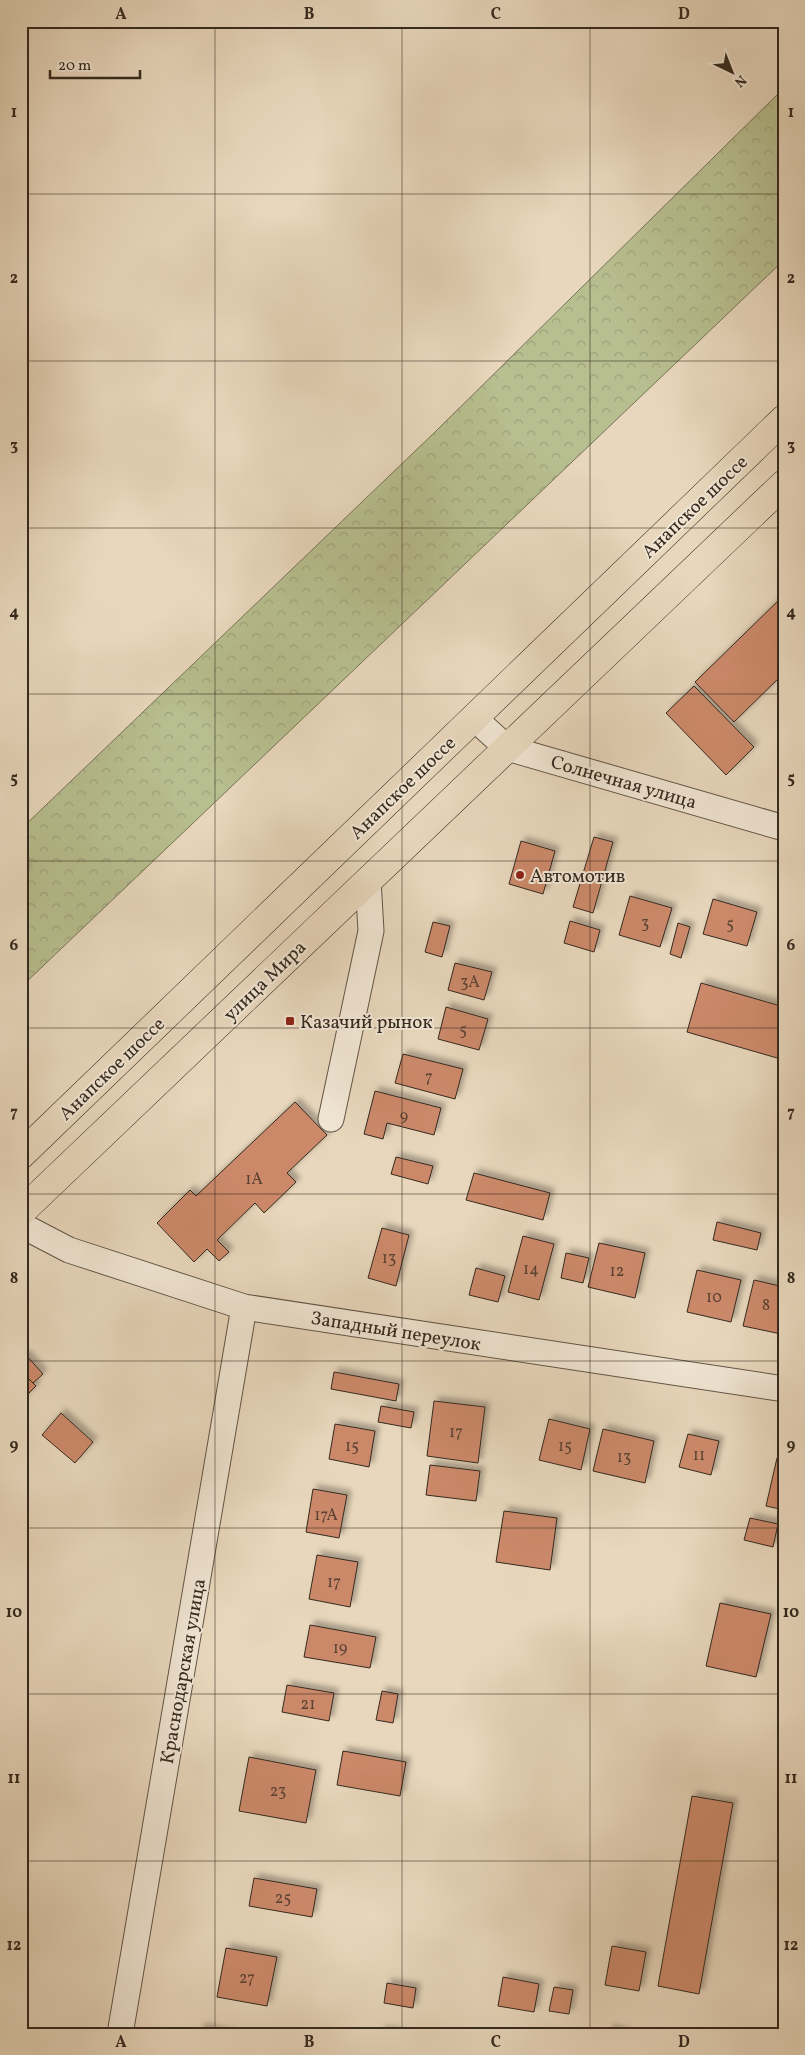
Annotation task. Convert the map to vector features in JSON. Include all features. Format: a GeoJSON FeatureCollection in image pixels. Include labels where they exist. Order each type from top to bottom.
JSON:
{"type":"FeatureCollection","features":[{"type":"Feature","properties":{"kind":"main road","name":"Анапское шоссе"},"geometry":{"type":"LineString","coordinates":[[21,1154],[784,420]]}},
{"type":"Feature","properties":{"kind":"main road"},"geometry":{"type":"LineString","coordinates":[[507,748],[784,484]]}},
{"type":"Feature","properties":{"kind":"main road","name":"улица Мира"},"geometry":{"type":"LineString","coordinates":[[21,1212],[507,748]]}},
{"type":"Feature","properties":{"kind":"street","name":"Солнечная улица"},"geometry":{"type":"LineString","coordinates":[[474,718],[507,748],[784,828]]}},
{"type":"Feature","properties":{"kind":"street"},"geometry":{"type":"LineString","coordinates":[[331,1119],[371,931],[368,880]]}},
{"type":"Feature","properties":{"kind":"street","name":"Западный переулок"},"geometry":{"type":"LineString","coordinates":[[21,1225],[69,1250],[244,1307],[784,1389]]}},
{"type":"Feature","properties":{"kind":"street","name":"Краснодарская улица"},"geometry":{"type":"LineString","coordinates":[[120,2034],[244,1307]]}},
{"type":"Feature","properties":{"kind":"green space"},"geometry":{"type":"Polygon","coordinates":[[[784,88],[784,260],[21,987],[21,829],[435,432],[784,88]]]}},
{"type":"Feature","properties":{"kind":"building"},"geometry":{"type":"Polygon","coordinates":[[[784,595],[784,673],[734,722],[695,682],[784,595]]]}},
{"type":"Feature","properties":{"kind":"building"},"geometry":{"type":"Polygon","coordinates":[[[694,686],[754,747],[726,775],[666,713],[694,686]]]}},
{"type":"Feature","properties":{"kind":"building"},"geometry":{"type":"Polygon","coordinates":[[[594,837],[613,842],[593,913],[573,907],[594,837]]]}},
{"type":"Feature","properties":{"kind":"building"},"geometry":{"type":"Polygon","coordinates":[[[521,841],[555,851],[543,894],[509,884],[521,841]]]}},
{"type":"Feature","properties":{"kind":"building"},"geometry":{"type":"Polygon","coordinates":[[[21,866],[26,871],[21,876],[21,866]]]}},
{"type":"Feature","properties":{"kind":"building"},"geometry":{"type":"Polygon","coordinates":[[[630,896],[672,908],[660,947],[619,935],[630,896]]]}},
{"type":"Feature","properties":{"kind":"building"},"geometry":{"type":"Polygon","coordinates":[[[713,899],[757,912],[747,946],[703,934],[713,899]]]}},
{"type":"Feature","properties":{"kind":"building"},"geometry":{"type":"Polygon","coordinates":[[[570,921],[600,930],[594,952],[564,943],[570,921]]]}},
{"type":"Feature","properties":{"kind":"building"},"geometry":{"type":"Polygon","coordinates":[[[433,922],[450,926],[442,957],[425,952],[433,922]]]}},
{"type":"Feature","properties":{"kind":"building"},"geometry":{"type":"Polygon","coordinates":[[[678,923],[690,927],[681,958],[670,954],[678,923]]]}},
{"type":"Feature","properties":{"kind":"building"},"geometry":{"type":"Polygon","coordinates":[[[455,963],[492,972],[484,1000],[448,990],[455,963]]]}},
{"type":"Feature","properties":{"kind":"building"},"geometry":{"type":"Polygon","coordinates":[[[701,983],[784,1007],[784,1060],[687,1032],[701,983]]]}},
{"type":"Feature","properties":{"kind":"building"},"geometry":{"type":"Polygon","coordinates":[[[446,1007],[488,1019],[479,1050],[438,1039],[446,1007]]]}},
{"type":"Feature","properties":{"kind":"building"},"geometry":{"type":"Polygon","coordinates":[[[403,1054],[463,1069],[455,1099],[395,1083],[403,1054]]]}},
{"type":"Feature","properties":{"kind":"building"},"geometry":{"type":"Polygon","coordinates":[[[375,1091],[441,1108],[434,1135],[387,1123],[383,1139],[364,1134],[375,1091]]]}},
{"type":"Feature","properties":{"kind":"building"},"geometry":{"type":"Polygon","coordinates":[[[295,1102],[327,1135],[287,1173],[296,1182],[264,1213],[255,1203],[217,1240],[229,1252],[219,1261],[207,1249],[194,1262],[157,1223],[190,1190],[196,1196],[295,1102]]]}},
{"type":"Feature","properties":{"kind":"building"},"geometry":{"type":"Polygon","coordinates":[[[396,1157],[433,1166],[428,1184],[391,1174],[396,1157]]]}},
{"type":"Feature","properties":{"kind":"building"},"geometry":{"type":"Polygon","coordinates":[[[474,1173],[550,1193],[543,1220],[466,1200],[474,1173]]]}},
{"type":"Feature","properties":{"kind":"building"},"geometry":{"type":"Polygon","coordinates":[[[717,1222],[761,1233],[757,1250],[713,1240],[717,1222]]]}},
{"type":"Feature","properties":{"kind":"building"},"geometry":{"type":"Polygon","coordinates":[[[382,1228],[409,1235],[396,1286],[368,1278],[382,1228]]]}},
{"type":"Feature","properties":{"kind":"building"},"geometry":{"type":"Polygon","coordinates":[[[523,1236],[554,1244],[539,1300],[508,1292],[523,1236]]]}},
{"type":"Feature","properties":{"kind":"building"},"geometry":{"type":"Polygon","coordinates":[[[599,1243],[645,1253],[635,1298],[588,1287],[599,1243]]]}},
{"type":"Feature","properties":{"kind":"building"},"geometry":{"type":"Polygon","coordinates":[[[566,1253],[589,1258],[583,1283],[561,1278],[566,1253]]]}},
{"type":"Feature","properties":{"kind":"building"},"geometry":{"type":"Polygon","coordinates":[[[476,1268],[505,1276],[498,1302],[469,1295],[476,1268]]]}},
{"type":"Feature","properties":{"kind":"building"},"geometry":{"type":"Polygon","coordinates":[[[697,1270],[741,1280],[731,1322],[687,1312],[697,1270]]]}},
{"type":"Feature","properties":{"kind":"building"},"geometry":{"type":"Polygon","coordinates":[[[754,1280],[784,1287],[784,1320],[781,1334],[743,1326],[754,1280]]]}},
{"type":"Feature","properties":{"kind":"building"},"geometry":{"type":"Polygon","coordinates":[[[25,1354],[43,1374],[33,1383],[21,1371],[21,1357],[25,1354]]]}},
{"type":"Feature","properties":{"kind":"building"},"geometry":{"type":"Polygon","coordinates":[[[21,1371],[36,1386],[21,1401],[21,1371]]]}},
{"type":"Feature","properties":{"kind":"building"},"geometry":{"type":"Polygon","coordinates":[[[334,1372],[399,1384],[396,1401],[331,1389],[334,1372]]]}},
{"type":"Feature","properties":{"kind":"building"},"geometry":{"type":"Polygon","coordinates":[[[434,1401],[485,1407],[478,1463],[427,1456],[434,1401]]]}},
{"type":"Feature","properties":{"kind":"building"},"geometry":{"type":"Polygon","coordinates":[[[381,1406],[414,1412],[411,1428],[378,1422],[381,1406]]]}},
{"type":"Feature","properties":{"kind":"building"},"geometry":{"type":"Polygon","coordinates":[[[61,1413],[93,1442],[75,1463],[42,1435],[61,1413]]]}},
{"type":"Feature","properties":{"kind":"building"},"geometry":{"type":"Polygon","coordinates":[[[549,1419],[590,1429],[581,1470],[539,1460],[549,1419]]]}},
{"type":"Feature","properties":{"kind":"building"},"geometry":{"type":"Polygon","coordinates":[[[335,1424],[375,1431],[369,1467],[329,1459],[335,1424]]]}},
{"type":"Feature","properties":{"kind":"building"},"geometry":{"type":"Polygon","coordinates":[[[603,1429],[654,1441],[645,1483],[593,1471],[603,1429]]]}},
{"type":"Feature","properties":{"kind":"building"},"geometry":{"type":"Polygon","coordinates":[[[688,1434],[719,1441],[711,1475],[679,1467],[688,1434]]]}},
{"type":"Feature","properties":{"kind":"building"},"geometry":{"type":"Polygon","coordinates":[[[777,1458],[784,1460],[784,1510],[766,1506],[777,1458]]]}},
{"type":"Feature","properties":{"kind":"building"},"geometry":{"type":"Polygon","coordinates":[[[430,1465],[480,1471],[476,1501],[426,1495],[430,1465]]]}},
{"type":"Feature","properties":{"kind":"building"},"geometry":{"type":"Polygon","coordinates":[[[313,1489],[347,1495],[339,1538],[306,1532],[313,1489]]]}},
{"type":"Feature","properties":{"kind":"building"},"geometry":{"type":"Polygon","coordinates":[[[504,1511],[557,1518],[550,1570],[496,1562],[504,1511]]]}},
{"type":"Feature","properties":{"kind":"building"},"geometry":{"type":"Polygon","coordinates":[[[750,1518],[778,1524],[773,1547],[744,1540],[750,1518]]]}},
{"type":"Feature","properties":{"kind":"building"},"geometry":{"type":"Polygon","coordinates":[[[317,1555],[358,1562],[350,1607],[309,1599],[317,1555]]]}},
{"type":"Feature","properties":{"kind":"building"},"geometry":{"type":"Polygon","coordinates":[[[720,1603],[771,1614],[756,1677],[706,1666],[720,1603]]]}},
{"type":"Feature","properties":{"kind":"building"},"geometry":{"type":"Polygon","coordinates":[[[310,1625],[376,1637],[370,1668],[304,1657],[310,1625]]]}},
{"type":"Feature","properties":{"kind":"building"},"geometry":{"type":"Polygon","coordinates":[[[287,1685],[334,1693],[329,1721],[282,1712],[287,1685]]]}},
{"type":"Feature","properties":{"kind":"building"},"geometry":{"type":"Polygon","coordinates":[[[382,1691],[398,1694],[393,1723],[376,1720],[382,1691]]]}},
{"type":"Feature","properties":{"kind":"building"},"geometry":{"type":"Polygon","coordinates":[[[343,1751],[406,1762],[400,1796],[337,1785],[343,1751]]]}},
{"type":"Feature","properties":{"kind":"building"},"geometry":{"type":"Polygon","coordinates":[[[249,1757],[316,1770],[306,1823],[239,1811],[249,1757]]]}},
{"type":"Feature","properties":{"kind":"building"},"geometry":{"type":"Polygon","coordinates":[[[692,1796],[733,1803],[699,1994],[658,1986],[692,1796]]]}},
{"type":"Feature","properties":{"kind":"building"},"geometry":{"type":"Polygon","coordinates":[[[254,1878],[317,1889],[312,1917],[249,1906],[254,1878]]]}},
{"type":"Feature","properties":{"kind":"building"},"geometry":{"type":"Polygon","coordinates":[[[612,1946],[646,1952],[639,1991],[605,1985],[612,1946]]]}},
{"type":"Feature","properties":{"kind":"building"},"geometry":{"type":"Polygon","coordinates":[[[226,1948],[277,1957],[267,2006],[217,1997],[226,1948]]]}},
{"type":"Feature","properties":{"kind":"building"},"geometry":{"type":"Polygon","coordinates":[[[503,1977],[539,1984],[534,2012],[498,2006],[503,1977]]]}},
{"type":"Feature","properties":{"kind":"building"},"geometry":{"type":"Polygon","coordinates":[[[387,1983],[416,1988],[413,2008],[384,2003],[387,1983]]]}},
{"type":"Feature","properties":{"kind":"building"},"geometry":{"type":"Polygon","coordinates":[[[554,1987],[573,1990],[569,2014],[549,2011],[554,1987]]]}},
{"type":"Feature","properties":{"kind":"building"},"geometry":{"type":"Polygon","coordinates":[[[200,2028],[232,2034],[199,2034],[200,2028]]]}},
{"type":"Feature","properties":{"kind":"building"},"geometry":{"type":"Polygon","coordinates":[[[609,2029],[627,2033],[627,2034],[608,2034],[609,2029]]]}},
{"type":"Feature","properties":{"kind":"building"},"geometry":{"type":"Polygon","coordinates":[[[382,2030],[404,2034],[381,2034],[382,2030]]]}},
{"type":"Feature","properties":{"kind":"place","name":"Автомотив"},"geometry":{"type":"Point","coordinates":[520,875]}},
{"type":"Feature","properties":{"kind":"place","name":"Казачий рынок"},"geometry":{"type":"Point","coordinates":[290,1021]}}]}
